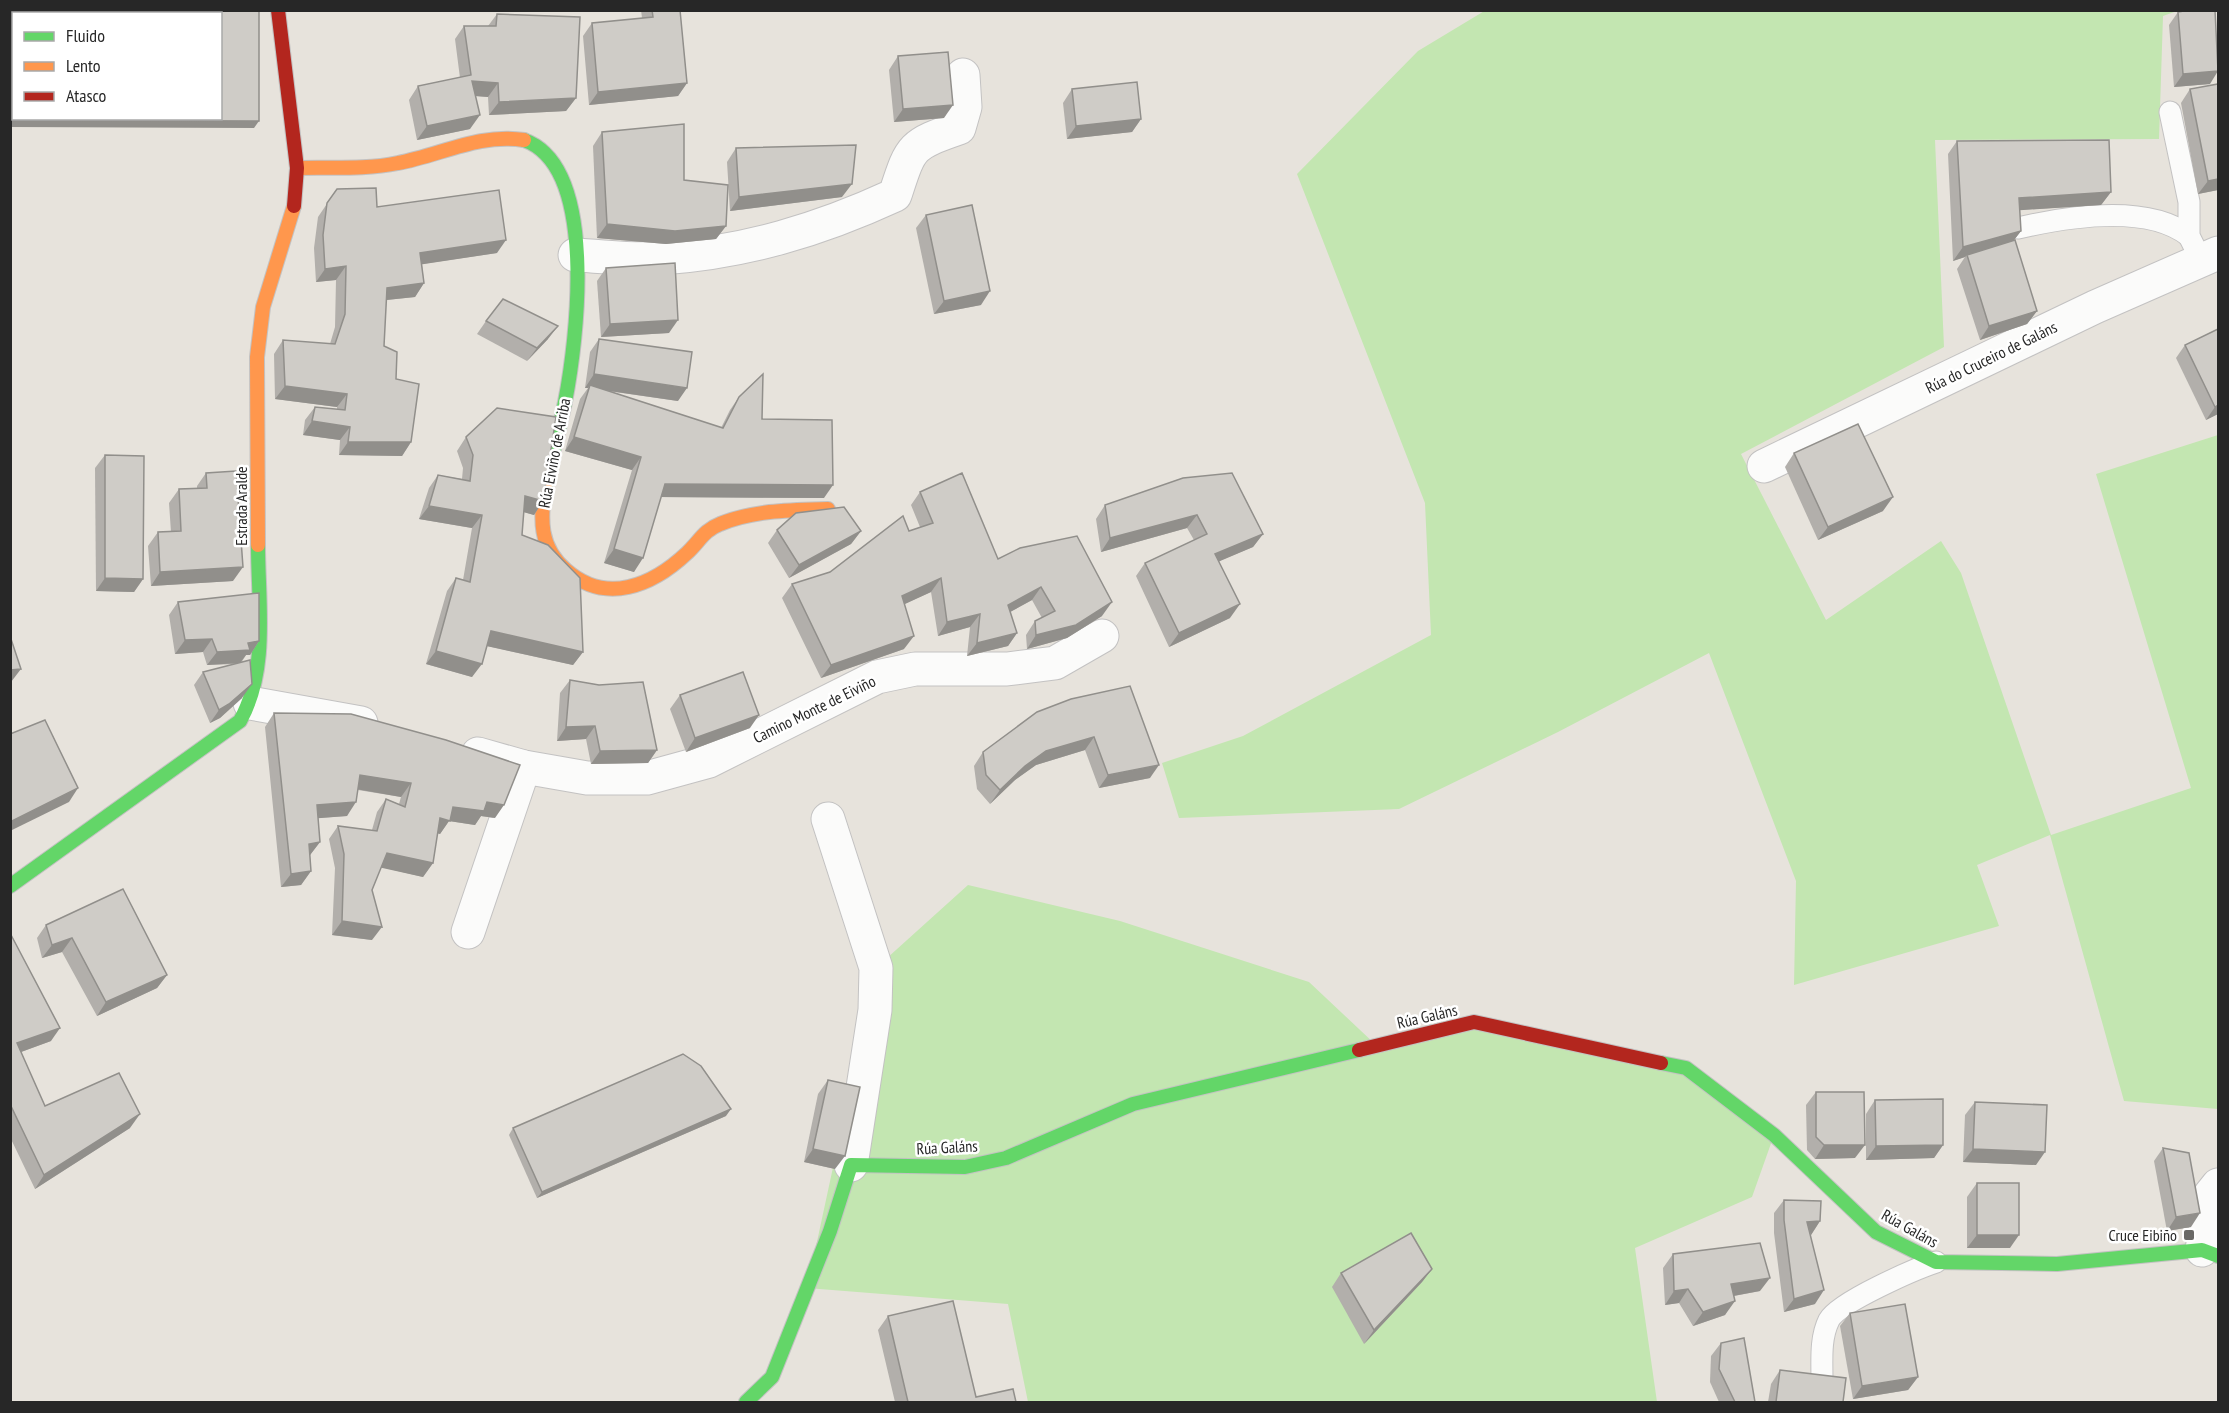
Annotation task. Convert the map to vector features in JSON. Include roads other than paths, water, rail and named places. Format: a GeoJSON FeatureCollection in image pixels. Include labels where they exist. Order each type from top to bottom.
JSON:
{"type":"FeatureCollection","features":[{"type":"Feature","properties":{"kind":"street","name":"Estrada Aralde"},"geometry":{"type":"LineString","coordinates":[[10,886],[240,721],[250,703],[258,665],[257,357],[263,306],[292,219],[297,168],[278,10]]}},
{"type":"Feature","properties":{"kind":"street"},"geometry":{"type":"LineString","coordinates":[[575,255],[660,259],[762,244],[858,212],[895,195],[906,161],[920,141],[958,128],[965,107],[963,75]]}},
{"type":"Feature","properties":{"kind":"street","name":"Rúa Eiviño de Arriba"},"geometry":{"type":"LineString","coordinates":[[297,168],[395,164],[490,137],[527,140],[547,152],[564,174],[574,218],[577,306],[565,400],[542,510],[542,535],[555,560],[572,575],[605,590],[632,586],[667,571],[706,531],[733,520],[786,510],[828,509]]}},
{"type":"Feature","properties":{"kind":"street","name":"Rúa do Cruceiro de Galáns"},"geometry":{"type":"LineString","coordinates":[[1764,466],[2095,307],[2218,252]]}},
{"type":"Feature","properties":{"kind":"street","name":"Camino Monte de Eiviño"},"geometry":{"type":"LineString","coordinates":[[444,744],[524,767],[586,777],[647,778],[709,761],[877,677],[915,669],[1007,669],[1055,663],[1102,636]]}},
{"type":"Feature","properties":{"kind":"street"},"geometry":{"type":"LineString","coordinates":[[250,703],[306,711],[387,728]]}},
{"type":"Feature","properties":{"kind":"street"},"geometry":{"type":"LineString","coordinates":[[468,933],[524,767]]}},
{"type":"Feature","properties":{"kind":"street"},"geometry":{"type":"LineString","coordinates":[[746,1402],[772,1377],[830,1231],[851,1165],[875,1010],[876,968],[828,819]]}},
{"type":"Feature","properties":{"kind":"street","name":"Rúa Galáns"},"geometry":{"type":"LineString","coordinates":[[851,1165],[965,1167],[1006,1158],[1133,1104],[1474,1022],[1686,1068],[1774,1135],[1876,1232],[1936,1262],[2057,1264],[2210,1253]]}},
{"type":"Feature","properties":{"kind":"street"},"geometry":{"type":"LineString","coordinates":[[2210,1253],[2210,1195],[2218,1185]]}},
{"type":"Feature","properties":{"kind":"lane"},"geometry":{"type":"LineString","coordinates":[[2170,112],[2189,202],[2189,236],[2196,249],[2218,252]]}},
{"type":"Feature","properties":{"kind":"lane"},"geometry":{"type":"LineString","coordinates":[[2018,228],[2070,216],[2122,217],[2169,225],[2189,236]]}},
{"type":"Feature","properties":{"kind":"lane"},"geometry":{"type":"LineString","coordinates":[[1822,1380],[1821,1349],[1830,1318],[1850,1302],[1911,1271],[1936,1262]]}},
{"type":"Feature","properties":{"kind":"place","name":"Cruce Eibiño"},"geometry":{"type":"Point","coordinates":[2189,1235]}}]}
